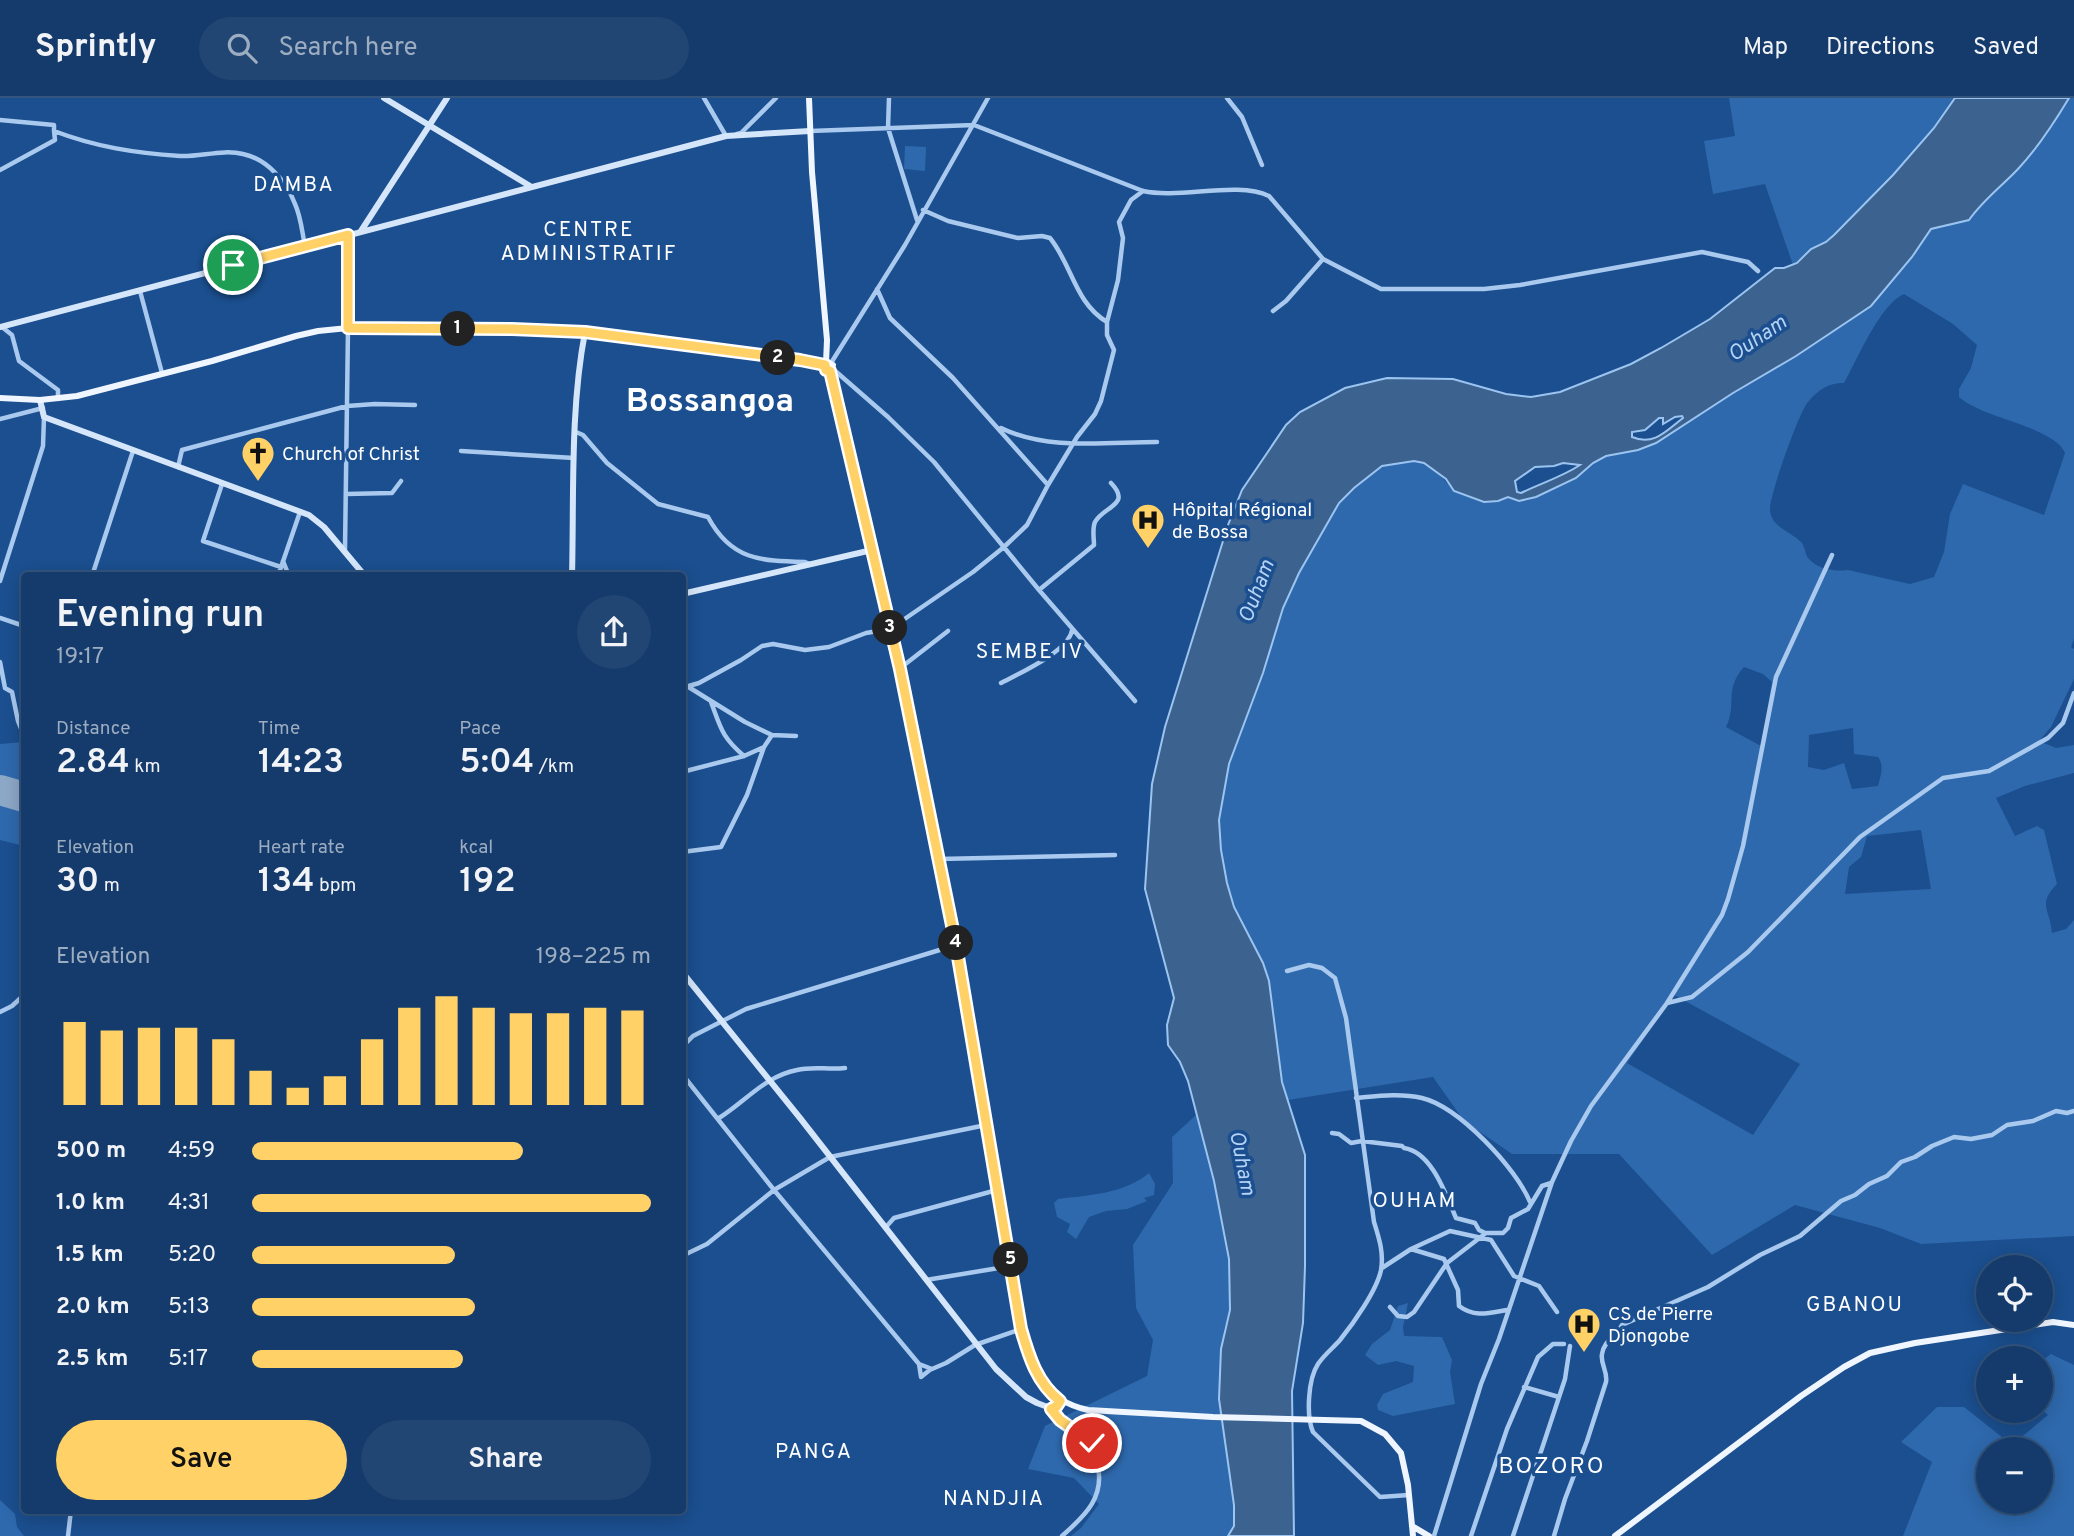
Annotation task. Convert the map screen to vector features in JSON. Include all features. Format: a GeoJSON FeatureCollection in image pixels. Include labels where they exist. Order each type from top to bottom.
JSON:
{"type":"FeatureCollection","features":[{"type":"Feature","properties":{"kind":"main road"},"geometry":{"type":"LineString","coordinates":[[809,98],[829,366],[900,669],[956,945],[1021,1329],[1037,1375],[1060,1401],[1088,1410],[1361,1421],[1385,1434],[1401,1453],[1413,1536]]}},
{"type":"Feature","properties":{"kind":"main road"},"geometry":{"type":"LineString","coordinates":[[0,398],[41,404],[296,336],[348,328],[585,332],[829,366]]}},
{"type":"Feature","properties":{"kind":"main road"},"geometry":{"type":"LineString","coordinates":[[1615,1536],[1801,1396],[1870,1353],[1915,1343],[2053,1322],[2074,1325]]}},
{"type":"Feature","properties":{"kind":"main road"},"geometry":{"type":"LineString","coordinates":[[1412,1525],[1431,1536]]}},
{"type":"Feature","properties":{"kind":"street"},"geometry":{"type":"LineString","coordinates":[[384,98],[530,186]]}},
{"type":"Feature","properties":{"kind":"street"},"geometry":{"type":"LineString","coordinates":[[361,231],[447,98]]}},
{"type":"Feature","properties":{"kind":"street"},"geometry":{"type":"LineString","coordinates":[[704,98],[729,135]]}},
{"type":"Feature","properties":{"kind":"street"},"geometry":{"type":"LineString","coordinates":[[1,327],[741,132],[776,98]]}},
{"type":"Feature","properties":{"kind":"street"},"geometry":{"type":"LineString","coordinates":[[889,98],[888,128],[917,220]]}},
{"type":"Feature","properties":{"kind":"street"},"geometry":{"type":"LineString","coordinates":[[988,98],[905,245],[829,366],[888,417],[934,462],[1135,701]]}},
{"type":"Feature","properties":{"kind":"street"},"geometry":{"type":"LineString","coordinates":[[1227,98],[1242,117],[1262,165]]}},
{"type":"Feature","properties":{"kind":"street"},"geometry":{"type":"LineString","coordinates":[[0,120],[54,125],[55,140],[0,170]]}},
{"type":"Feature","properties":{"kind":"street"},"geometry":{"type":"LineString","coordinates":[[729,135],[974,125],[1143,191],[1162,195],[1240,190],[1264,194],[1269,196],[1323,260],[1363,281],[1391,290],[1485,289],[1520,285],[1702,251],[1748,262],[1758,271]]}},
{"type":"Feature","properties":{"kind":"street"},"geometry":{"type":"LineString","coordinates":[[54,131],[85,143],[115,149],[182,156],[242,153],[258,159],[278,175],[295,204],[305,246]]}},
{"type":"Feature","properties":{"kind":"street"},"geometry":{"type":"LineString","coordinates":[[686,686],[741,660],[762,646],[806,650],[829,647],[866,633],[890,629],[1004,547],[1027,525],[1048,485],[1101,401],[1114,350],[1107,335],[1107,322],[1118,280],[1123,238],[1119,222],[1131,200],[1143,191]]}},
{"type":"Feature","properties":{"kind":"street"},"geometry":{"type":"LineString","coordinates":[[923,210],[948,221],[1018,239],[1042,236],[1050,238],[1083,301],[1096,316],[1107,322]]}},
{"type":"Feature","properties":{"kind":"street"},"geometry":{"type":"LineString","coordinates":[[345,549],[348,235]]}},
{"type":"Feature","properties":{"kind":"street"},"geometry":{"type":"LineString","coordinates":[[1273,311],[1286,301],[1323,260]]}},
{"type":"Feature","properties":{"kind":"street"},"geometry":{"type":"LineString","coordinates":[[876,288],[890,318],[953,378],[1048,485]]}},
{"type":"Feature","properties":{"kind":"street"},"geometry":{"type":"LineString","coordinates":[[139,291],[143,296],[147,324],[162,373]]}},
{"type":"Feature","properties":{"kind":"street"},"geometry":{"type":"LineString","coordinates":[[1,327],[12,335],[19,361],[52,383],[58,390],[58,399]]}},
{"type":"Feature","properties":{"kind":"street"},"geometry":{"type":"LineString","coordinates":[[572,572],[578,379],[585,332]]}},
{"type":"Feature","properties":{"kind":"street"},"geometry":{"type":"LineString","coordinates":[[0,419],[41,404],[44,417],[43,446],[0,581]]}},
{"type":"Feature","properties":{"kind":"street"},"geometry":{"type":"LineString","coordinates":[[177,468],[182,450],[347,406],[415,405]]}},
{"type":"Feature","properties":{"kind":"street"},"geometry":{"type":"LineString","coordinates":[[44,417],[300,512],[316,520],[345,549],[362,572]]}},
{"type":"Feature","properties":{"kind":"street"},"geometry":{"type":"LineString","coordinates":[[998,426],[1020,436],[1052,442],[1157,442]]}},
{"type":"Feature","properties":{"kind":"street"},"geometry":{"type":"LineString","coordinates":[[576,432],[583,435],[607,463],[658,503],[708,517],[718,535],[736,549],[765,561],[804,562],[811,565]]}},
{"type":"Feature","properties":{"kind":"street"},"geometry":{"type":"LineString","coordinates":[[93,572],[133,451]]}},
{"type":"Feature","properties":{"kind":"street"},"geometry":{"type":"LineString","coordinates":[[461,451],[574,458]]}},
{"type":"Feature","properties":{"kind":"street"},"geometry":{"type":"LineString","coordinates":[[346,494],[392,493],[401,481]]}},
{"type":"Feature","properties":{"kind":"street"},"geometry":{"type":"LineString","coordinates":[[222,484],[203,541],[282,564],[287,572]]}},
{"type":"Feature","properties":{"kind":"street"},"geometry":{"type":"LineString","coordinates":[[1039,590],[1094,545],[1093,525],[1101,515],[1116,505],[1119,498],[1118,491],[1111,484]]}},
{"type":"Feature","properties":{"kind":"street"},"geometry":{"type":"LineString","coordinates":[[279,572],[300,512]]}},
{"type":"Feature","properties":{"kind":"street"},"geometry":{"type":"LineString","coordinates":[[686,593],[872,550]]}},
{"type":"Feature","properties":{"kind":"street"},"geometry":{"type":"LineString","coordinates":[[1431,1536],[1552,1182],[1571,1141],[1591,1106],[1667,1003],[1722,915],[1743,846],[1776,677],[1832,555]]}},
{"type":"Feature","properties":{"kind":"street"},"geometry":{"type":"LineString","coordinates":[[0,618],[21,624]]}},
{"type":"Feature","properties":{"kind":"street"},"geometry":{"type":"LineString","coordinates":[[1002,683],[1047,658],[1072,636],[1073,629]]}},
{"type":"Feature","properties":{"kind":"street"},"geometry":{"type":"LineString","coordinates":[[900,669],[948,631]]}},
{"type":"Feature","properties":{"kind":"street"},"geometry":{"type":"LineString","coordinates":[[0,662],[5,688],[12,692],[21,728]]}},
{"type":"Feature","properties":{"kind":"street"},"geometry":{"type":"LineString","coordinates":[[690,686],[711,702],[772,735],[796,736]]}},
{"type":"Feature","properties":{"kind":"street"},"geometry":{"type":"LineString","coordinates":[[1667,1003],[1692,997],[1748,952],[1860,837],[1943,778],[1989,771],[2048,738],[2063,723],[2074,693]]}},
{"type":"Feature","properties":{"kind":"street"},"geometry":{"type":"LineString","coordinates":[[711,702],[720,731],[744,757]]}},
{"type":"Feature","properties":{"kind":"street"},"geometry":{"type":"LineString","coordinates":[[686,852],[721,848],[747,795],[764,747],[772,735]]}},
{"type":"Feature","properties":{"kind":"street"},"geometry":{"type":"LineString","coordinates":[[686,772],[711,763],[744,757],[764,747]]}},
{"type":"Feature","properties":{"kind":"street"},"geometry":{"type":"LineString","coordinates":[[939,859],[1115,855]]}},
{"type":"Feature","properties":{"kind":"street"},"geometry":{"type":"LineString","coordinates":[[686,1043],[693,1036],[732,1015],[758,1005],[956,945]]}},
{"type":"Feature","properties":{"kind":"street"},"geometry":{"type":"LineString","coordinates":[[1287,971],[1309,965],[1321,968],[1335,978],[1346,1018],[1374,1222],[1381,1247],[1381,1269],[1376,1283],[1341,1339],[1317,1365],[1308,1419],[1313,1432],[1380,1497],[1409,1495]]}},
{"type":"Feature","properties":{"kind":"street"},"geometry":{"type":"LineString","coordinates":[[686,977],[1000,1374],[1026,1396],[1051,1409],[1060,1420],[1092,1443],[1100,1472],[1095,1501],[1086,1516],[1062,1536]]}},
{"type":"Feature","properties":{"kind":"street"},"geometry":{"type":"LineString","coordinates":[[0,1012],[21,998]]}},
{"type":"Feature","properties":{"kind":"street"},"geometry":{"type":"LineString","coordinates":[[719,1118],[768,1080],[796,1070],[845,1068]]}},
{"type":"Feature","properties":{"kind":"street"},"geometry":{"type":"LineString","coordinates":[[686,1079],[774,1190],[919,1364],[921,1377],[932,1368],[946,1363],[975,1345],[1021,1329]]}},
{"type":"Feature","properties":{"kind":"street"},"geometry":{"type":"LineString","coordinates":[[1356,1098],[1407,1095],[1439,1104],[1493,1149],[1525,1189],[1531,1203]]}},
{"type":"Feature","properties":{"kind":"street"},"geometry":{"type":"LineString","coordinates":[[1554,1536],[1606,1382],[1607,1375],[1601,1355],[1606,1343],[1617,1334],[1622,1325],[1708,1287],[1760,1255],[1800,1236],[1840,1201],[1887,1176],[1901,1162],[1932,1146],[1954,1137],[1970,1139],[1992,1135],[2007,1125],[2033,1121],[2056,1111],[2074,1111]]}},
{"type":"Feature","properties":{"kind":"street"},"geometry":{"type":"LineString","coordinates":[[686,1254],[707,1244],[774,1190],[830,1157],[986,1125]]}},
{"type":"Feature","properties":{"kind":"street"},"geometry":{"type":"LineString","coordinates":[[1332,1133],[1351,1143],[1362,1141],[1402,1146],[1433,1167],[1456,1218],[1475,1223],[1483,1235],[1491,1240],[1514,1276],[1539,1286],[1557,1312]]}},
{"type":"Feature","properties":{"kind":"street"},"geometry":{"type":"LineString","coordinates":[[1381,1269],[1410,1249],[1450,1231],[1461,1235],[1503,1233],[1511,1218],[1528,1209],[1542,1186],[1552,1182]]}},
{"type":"Feature","properties":{"kind":"street"},"geometry":{"type":"LineString","coordinates":[[878,1218],[894,1217],[997,1190]]}},
{"type":"Feature","properties":{"kind":"street"},"geometry":{"type":"LineString","coordinates":[[886,1227],[894,1217]]}},
{"type":"Feature","properties":{"kind":"street"},"geometry":{"type":"LineString","coordinates":[[1390,1307],[1398,1316],[1407,1317],[1414,1312],[1447,1263],[1483,1235]]}},
{"type":"Feature","properties":{"kind":"street"},"geometry":{"type":"LineString","coordinates":[[1410,1249],[1444,1259],[1458,1290],[1460,1306],[1467,1312],[1482,1315],[1507,1310]]}},
{"type":"Feature","properties":{"kind":"street"},"geometry":{"type":"LineString","coordinates":[[926,1280],[1012,1266]]}},
{"type":"Feature","properties":{"kind":"street"},"geometry":{"type":"LineString","coordinates":[[1471,1536],[1524,1387],[1538,1357],[1552,1344],[1564,1344]]}},
{"type":"Feature","properties":{"kind":"street"},"geometry":{"type":"LineString","coordinates":[[1513,1536],[1565,1379],[1570,1346]]}},
{"type":"Feature","properties":{"kind":"street"},"geometry":{"type":"LineString","coordinates":[[919,1364],[932,1368]]}},
{"type":"Feature","properties":{"kind":"street"},"geometry":{"type":"LineString","coordinates":[[1524,1387],[1559,1397]]}},
{"type":"Feature","properties":{"kind":"street"},"geometry":{"type":"LineString","coordinates":[[1051,1409],[1060,1401]]}},
{"type":"Feature","properties":{"kind":"street"},"geometry":{"type":"LineString","coordinates":[[68,1536],[71,1514]]}},
{"type":"Feature","properties":{"kind":"shaded area"},"geometry":{"type":"Polygon","coordinates":[[[1729,98],[1955,98],[1934,128],[1893,175],[1834,235],[1811,249],[1793,265],[1765,184],[1713,194],[1704,141],[1735,136],[1729,98]]]}},
{"type":"Feature","properties":{"kind":"shaded area"},"geometry":{"type":"Polygon","coordinates":[[[2069,98],[2074,98],[2074,639],[2071,647],[2074,649],[2074,679],[2051,727],[2039,741],[2056,748],[2074,745],[2074,773],[2025,786],[1996,798],[2015,836],[2037,826],[2044,830],[2057,884],[2046,902],[2052,933],[2066,929],[2074,920],[2074,1236],[1921,1244],[1880,1228],[1795,1205],[1712,1255],[1619,1154],[1512,1154],[1464,1121],[1433,1077],[1288,1100],[1277,1052],[1269,981],[1263,963],[1234,907],[1221,850],[1219,820],[1229,764],[1263,673],[1283,608],[1299,573],[1339,503],[1382,466],[1414,461],[1424,463],[1439,474],[1454,491],[1498,501],[1508,497],[1519,501],[1537,497],[1576,478],[1606,456],[1638,450],[1656,443],[1871,306],[1912,257],[1931,229],[1969,220],[2052,126],[2069,98]],[[1904,294],[1895,300],[1878,320],[1844,383],[1824,388],[1808,402],[1792,436],[1770,509],[1773,520],[1802,543],[1808,558],[1816,565],[1910,584],[1934,577],[1944,552],[1950,514],[1963,484],[2044,515],[2065,453],[2059,445],[2038,431],[1983,411],[1959,397],[1959,389],[1971,368],[1977,345],[1953,324],[1904,294]],[[1744,667],[1732,690],[1731,711],[1726,727],[1761,746],[1772,682],[1763,674],[1744,667]],[[1853,728],[1809,735],[1808,767],[1824,770],[1844,763],[1852,789],[1878,786],[1880,760],[1878,757],[1854,754],[1853,728]],[[1921,830],[1867,836],[1861,857],[1849,867],[1845,894],[1931,889],[1921,830]],[[1674,995],[1627,1063],[1753,1135],[1800,1064],[1674,995]]]}},
{"type":"Feature","properties":{"kind":"shaded area"},"geometry":{"type":"Polygon","coordinates":[[[905,146],[926,147],[925,171],[904,169],[905,146]]]}},
{"type":"Feature","properties":{"kind":"shaded area"},"geometry":{"type":"Polygon","coordinates":[[[21,742],[21,845],[0,840],[0,744],[21,742]]]}},
{"type":"Feature","properties":{"kind":"shaded area"},"geometry":{"type":"Polygon","coordinates":[[[1196,1115],[1214,1181],[1229,1259],[1230,1310],[1224,1330],[1219,1399],[1234,1505],[1234,1526],[1228,1536],[1071,1536],[1081,1528],[1099,1504],[1074,1478],[1028,1469],[1045,1426],[1147,1376],[1153,1340],[1136,1308],[1133,1245],[1173,1183],[1172,1137],[1196,1115]]]}},
{"type":"Feature","properties":{"kind":"shaded area"},"geometry":{"type":"Polygon","coordinates":[[[1149,1173],[1155,1184],[1154,1195],[1144,1198],[1147,1201],[1127,1209],[1106,1211],[1089,1217],[1076,1239],[1067,1232],[1070,1224],[1057,1217],[1054,1203],[1058,1199],[1117,1189],[1149,1173]]]}},
{"type":"Feature","properties":{"kind":"shaded area"},"geometry":{"type":"Polygon","coordinates":[[[1408,1303],[1404,1336],[1442,1337],[1452,1360],[1450,1372],[1455,1404],[1393,1416],[1378,1410],[1377,1405],[1383,1394],[1413,1382],[1414,1366],[1396,1361],[1378,1365],[1365,1355],[1372,1344],[1390,1330],[1398,1306],[1408,1303]]]}},
{"type":"Feature","properties":{"kind":"shaded area"},"geometry":{"type":"Polygon","coordinates":[[[2053,1355],[2074,1365],[2074,1536],[1903,1536],[1932,1462],[1901,1442],[1937,1407],[1964,1407],[1976,1416],[1976,1423],[1984,1423],[2002,1437],[1976,1437],[1976,1514],[2053,1514],[2053,1437],[2022,1437],[2038,1423],[2053,1423],[2053,1355]]]}},
{"type":"Feature","properties":{"kind":"shaded area"},"geometry":{"type":"Polygon","coordinates":[[[0,1500],[15,1514],[17,1527],[24,1536],[0,1536],[0,1500]]]}},
{"type":"Feature","properties":{"kind":"water","name":"Ouham"},"geometry":{"type":"Polygon","coordinates":[[[1955,98],[2069,98],[2018,169],[1969,220],[1931,229],[1912,257],[1871,306],[1656,443],[1638,450],[1606,456],[1576,478],[1536,497],[1519,501],[1508,497],[1484,502],[1454,491],[1446,479],[1424,463],[1414,461],[1382,466],[1339,503],[1299,573],[1283,608],[1263,673],[1229,764],[1219,820],[1221,850],[1234,907],[1263,963],[1269,981],[1282,1082],[1305,1155],[1303,1323],[1292,1391],[1294,1536],[1228,1536],[1234,1526],[1234,1505],[1219,1399],[1221,1349],[1230,1310],[1229,1259],[1214,1181],[1188,1081],[1180,1062],[1168,1045],[1167,1025],[1174,998],[1145,889],[1152,784],[1165,727],[1228,525],[1242,490],[1286,425],[1300,412],[1345,388],[1387,378],[1453,379],[1506,394],[1531,397],[1560,392],[1631,364],[1710,319],[1775,268],[1797,263],[1811,249],[1826,242],[1893,175],[1934,128],[1955,98]],[[1682,416],[1663,424],[1663,418],[1659,418],[1645,430],[1632,432],[1632,437],[1647,440],[1659,436],[1683,418],[1682,416]],[[1563,463],[1535,467],[1515,481],[1517,492],[1521,493],[1580,465],[1563,463]]]}},
{"type":"Feature","properties":{"kind":"runway"},"geometry":{"type":"LineString","coordinates":[[0,790],[21,796]]}},
{"type":"Feature","properties":{"kind":"place","name":"Church of Christ"},"geometry":{"type":"Point","coordinates":[258,483]}},
{"type":"Feature","properties":{"kind":"place","name":"Hôpital Régional de Bossa"},"geometry":{"type":"Point","coordinates":[1148,550]}},
{"type":"Feature","properties":{"kind":"place","name":"CS de Pierre Djongobe"},"geometry":{"type":"Point","coordinates":[1584,1354]}},
{"type":"Feature","properties":{"kind":"district","name":"DAMBA"},"geometry":{"type":"Point","coordinates":[294,184]}},
{"type":"Feature","properties":{"kind":"district","name":"CENTRE ADMINISTRATIF"},"geometry":{"type":"Point","coordinates":[589,241]}},
{"type":"Feature","properties":{"kind":"district","name":"Bossangoa"},"geometry":{"type":"Point","coordinates":[710,399]}},
{"type":"Feature","properties":{"kind":"district","name":"SEMBE IV"},"geometry":{"type":"Point","coordinates":[1030,651]}},
{"type":"Feature","properties":{"kind":"district","name":"OUHAM"},"geometry":{"type":"Point","coordinates":[1415,1200]}},
{"type":"Feature","properties":{"kind":"district","name":"GBANOU"},"geometry":{"type":"Point","coordinates":[1855,1304]}},
{"type":"Feature","properties":{"kind":"district","name":"PANGA"},"geometry":{"type":"Point","coordinates":[814,1451]}},
{"type":"Feature","properties":{"kind":"district","name":"BOZORO"},"geometry":{"type":"Point","coordinates":[1552,1465]}},
{"type":"Feature","properties":{"kind":"district","name":"NANDJIA"},"geometry":{"type":"Point","coordinates":[994,1498]}},
{"type":"Feature","properties":{"kind":"route"},"geometry":{"type":"LineString","coordinates":[[233,265],[348,235],[348,328],[585,332],[800,360],[825,365],[826,370],[830,371],[900,669],[956,945],[1021,1329],[1037,1375],[1060,1401],[1051,1409],[1060,1420],[1092,1443]]}}]}
